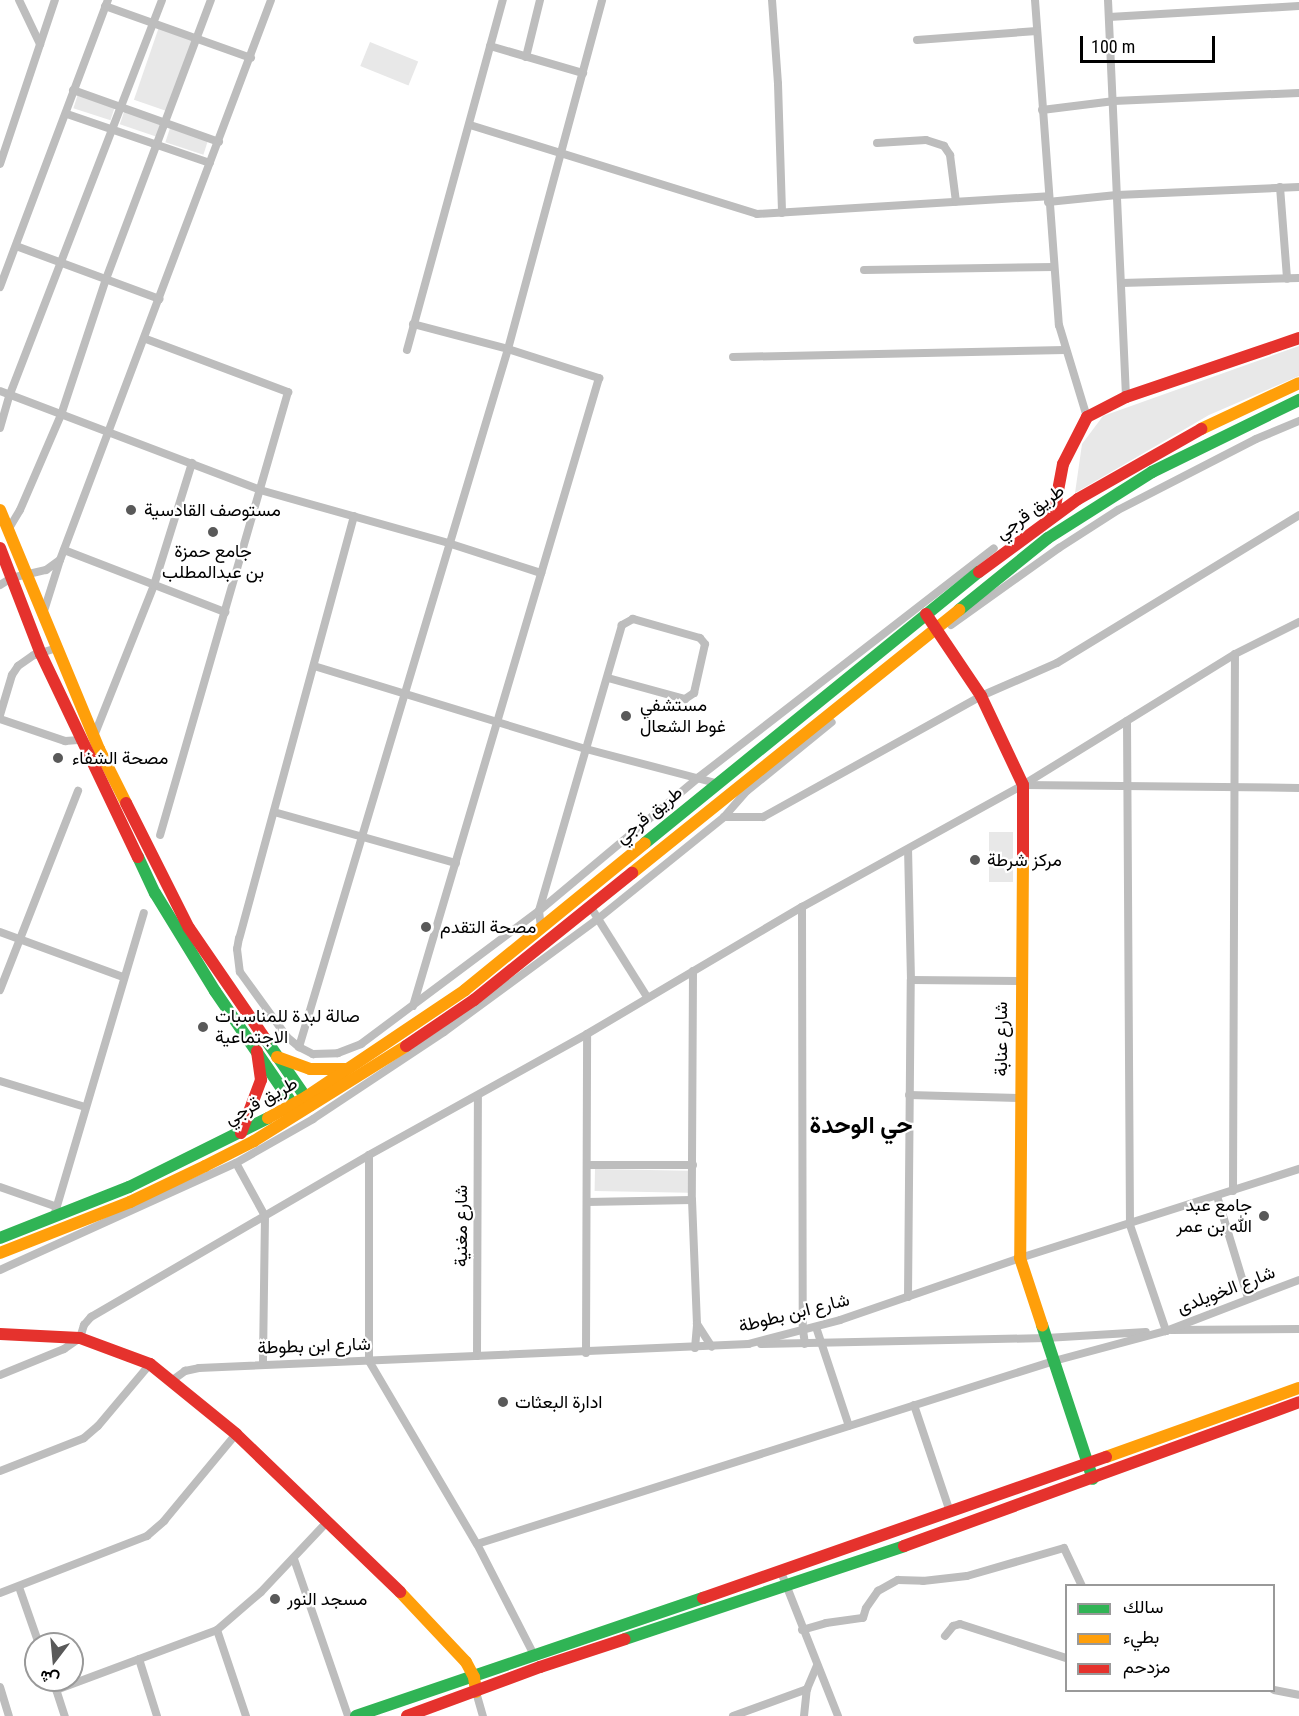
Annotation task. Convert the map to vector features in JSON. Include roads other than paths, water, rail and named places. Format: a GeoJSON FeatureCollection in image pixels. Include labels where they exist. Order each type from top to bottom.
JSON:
{"type":"FeatureCollection","features":[{"type":"Feature","properties":{"kind":"main road"},"geometry":{"type":"LineString","coordinates":[[1053,517],[1063,464],[1087,417],[1126,397],[1299,338]]}},
{"type":"Feature","properties":{"kind":"main road","name":"طريق قرجي"},"geometry":{"type":"LineString","coordinates":[[309,1102],[347,1069],[465,990],[926,614],[1078,498],[1202,428],[1299,383]]}},
{"type":"Feature","properties":{"kind":"main road","name":"طريق قرجي"},"geometry":{"type":"LineString","coordinates":[[0,1238],[55,1212],[129,1187],[296,1109],[474,1000],[937,630],[1048,538],[1152,472],[1264,415],[1299,400]]}},
{"type":"Feature","properties":{"kind":"main road"},"geometry":{"type":"LineString","coordinates":[[0,510],[106,765],[220,988],[257,1051],[296,1109]]}},
{"type":"Feature","properties":{"kind":"main road"},"geometry":{"type":"LineString","coordinates":[[0,548],[41,654],[155,893],[220,988],[277,1057],[309,1102]]}},
{"type":"Feature","properties":{"kind":"main road","name":"شارع عنابة"},"geometry":{"type":"LineString","coordinates":[[926,614],[981,696],[1023,785],[1019,1098],[1020,1258],[1093,1479]]}},
{"type":"Feature","properties":{"kind":"main road"},"geometry":{"type":"LineString","coordinates":[[465,990],[474,1000]]}},
{"type":"Feature","properties":{"kind":"main road"},"geometry":{"type":"LineString","coordinates":[[241,1133],[261,1080],[257,1051]]}},
{"type":"Feature","properties":{"kind":"main road"},"geometry":{"type":"LineString","coordinates":[[277,1057],[310,1069],[347,1069]]}},
{"type":"Feature","properties":{"kind":"main road","name":"طريق قرجي"},"geometry":{"type":"LineString","coordinates":[[0,1253],[130,1202],[244,1146],[296,1109]]}},
{"type":"Feature","properties":{"kind":"main road"},"geometry":{"type":"LineString","coordinates":[[0,1334],[80,1338],[150,1364],[236,1434],[382,1573],[466,1662],[474,1677],[476,1692]]}},
{"type":"Feature","properties":{"kind":"main road"},"geometry":{"type":"LineString","coordinates":[[407,1716],[476,1692],[537,1662],[781,1572],[1088,1465],[1299,1388]]}},
{"type":"Feature","properties":{"kind":"main road"},"geometry":{"type":"LineString","coordinates":[[356,1716],[474,1677],[537,1662],[787,1587],[1093,1479],[1299,1402]]}},
{"type":"Feature","properties":{"kind":"street"},"geometry":{"type":"LineString","coordinates":[[19,0],[40,44]]}},
{"type":"Feature","properties":{"kind":"street"},"geometry":{"type":"LineString","coordinates":[[0,164],[55,0]]}},
{"type":"Feature","properties":{"kind":"street"},"geometry":{"type":"LineString","coordinates":[[0,428],[10,394],[162,0]]}},
{"type":"Feature","properties":{"kind":"street"},"geometry":{"type":"LineString","coordinates":[[8,530],[20,510],[61,415],[106,279],[158,145],[195,38],[212,0]]}},
{"type":"Feature","properties":{"kind":"street"},"geometry":{"type":"LineString","coordinates":[[43,614],[60,560],[146,339],[271,0]]}},
{"type":"Feature","properties":{"kind":"street"},"geometry":{"type":"LineString","coordinates":[[406,350],[470,125],[502,0]]}},
{"type":"Feature","properties":{"kind":"street"},"geometry":{"type":"LineString","coordinates":[[526,57],[540,0]]}},
{"type":"Feature","properties":{"kind":"street"},"geometry":{"type":"LineString","coordinates":[[299,1047],[448,543],[508,349],[602,0]]}},
{"type":"Feature","properties":{"kind":"street"},"geometry":{"type":"LineString","coordinates":[[772,0],[778,84],[782,213]]}},
{"type":"Feature","properties":{"kind":"street"},"geometry":{"type":"LineString","coordinates":[[1035,0],[1059,325],[1087,417]]}},
{"type":"Feature","properties":{"kind":"street"},"geometry":{"type":"LineString","coordinates":[[1108,0],[1126,397]]}},
{"type":"Feature","properties":{"kind":"street"},"geometry":{"type":"LineString","coordinates":[[0,287],[107,3],[251,58]]}},
{"type":"Feature","properties":{"kind":"street"},"geometry":{"type":"LineString","coordinates":[[1109,17],[1299,6]]}},
{"type":"Feature","properties":{"kind":"street"},"geometry":{"type":"LineString","coordinates":[[917,40],[1037,31]]}},
{"type":"Feature","properties":{"kind":"street"},"geometry":{"type":"LineString","coordinates":[[490,46],[583,73]]}},
{"type":"Feature","properties":{"kind":"street"},"geometry":{"type":"LineString","coordinates":[[73,90],[219,142]]}},
{"type":"Feature","properties":{"kind":"street"},"geometry":{"type":"LineString","coordinates":[[1042,110],[1114,101],[1299,93]]}},
{"type":"Feature","properties":{"kind":"street"},"geometry":{"type":"LineString","coordinates":[[67,114],[210,163]]}},
{"type":"Feature","properties":{"kind":"street"},"geometry":{"type":"LineString","coordinates":[[470,125],[757,214],[1299,186]]}},
{"type":"Feature","properties":{"kind":"street"},"geometry":{"type":"LineString","coordinates":[[877,143],[926,140],[944,146],[950,155],[956,202]]}},
{"type":"Feature","properties":{"kind":"street"},"geometry":{"type":"LineString","coordinates":[[1280,188],[1287,279]]}},
{"type":"Feature","properties":{"kind":"street"},"geometry":{"type":"LineString","coordinates":[[16,246],[159,299]]}},
{"type":"Feature","properties":{"kind":"street"},"geometry":{"type":"LineString","coordinates":[[864,270],[1054,267]]}},
{"type":"Feature","properties":{"kind":"street"},"geometry":{"type":"LineString","coordinates":[[1121,283],[1299,278]]}},
{"type":"Feature","properties":{"kind":"street"},"geometry":{"type":"LineString","coordinates":[[413,324],[508,349],[599,378],[413,1007]]}},
{"type":"Feature","properties":{"kind":"street"},"geometry":{"type":"LineString","coordinates":[[146,339],[288,392],[160,835]]}},
{"type":"Feature","properties":{"kind":"street"},"geometry":{"type":"LineString","coordinates":[[733,357],[1065,350]]}},
{"type":"Feature","properties":{"kind":"street"},"geometry":{"type":"LineString","coordinates":[[0,391],[260,490],[448,543],[541,573]]}},
{"type":"Feature","properties":{"kind":"street"},"geometry":{"type":"LineString","coordinates":[[0,1270],[236,1162],[313,1119],[435,1038],[599,918],[724,817],[747,791],[937,630],[1119,510],[1256,439],[1299,421]]}},
{"type":"Feature","properties":{"kind":"street"},"geometry":{"type":"LineString","coordinates":[[94,736],[154,585],[192,463]]}},
{"type":"Feature","properties":{"kind":"street"},"geometry":{"type":"LineString","coordinates":[[354,516],[237,949],[240,972],[287,1037],[299,1047],[313,1054],[338,1053],[361,1044],[413,1007],[539,911],[699,777],[994,548]]}},
{"type":"Feature","properties":{"kind":"street"},"geometry":{"type":"LineString","coordinates":[[724,817],[763,817],[981,696],[1057,663],[1299,516]]}},
{"type":"Feature","properties":{"kind":"street"},"geometry":{"type":"LineString","coordinates":[[64,550],[225,612]]}},
{"type":"Feature","properties":{"kind":"street"},"geometry":{"type":"LineString","coordinates":[[0,585],[11,578],[46,570],[60,560]]}},
{"type":"Feature","properties":{"kind":"street"},"geometry":{"type":"LineString","coordinates":[[541,927],[539,911],[622,625],[633,619],[700,638],[705,644],[694,693],[685,699],[608,678]]}},
{"type":"Feature","properties":{"kind":"street"},"geometry":{"type":"LineString","coordinates":[[0,1375],[50,1356],[80,1338],[84,1325],[91,1317],[369,1155],[587,1034],[802,907],[1023,785],[1235,654],[1299,622]]}},
{"type":"Feature","properties":{"kind":"street"},"geometry":{"type":"LineString","coordinates":[[57,648],[23,661],[18,666],[12,675],[0,717],[65,741],[81,740]]}},
{"type":"Feature","properties":{"kind":"street"},"geometry":{"type":"LineString","coordinates":[[1233,1191],[1235,654]]}},
{"type":"Feature","properties":{"kind":"street"},"geometry":{"type":"LineString","coordinates":[[314,666],[586,749],[716,783]]}},
{"type":"Feature","properties":{"kind":"street"},"geometry":{"type":"LineString","coordinates":[[1127,722],[1130,1225],[1166,1330]]}},
{"type":"Feature","properties":{"kind":"street"},"geometry":{"type":"LineString","coordinates":[[1023,785],[1299,788]]}},
{"type":"Feature","properties":{"kind":"street"},"geometry":{"type":"LineString","coordinates":[[0,990],[78,791]]}},
{"type":"Feature","properties":{"kind":"street"},"geometry":{"type":"LineString","coordinates":[[274,812],[456,862]]}},
{"type":"Feature","properties":{"kind":"street"},"geometry":{"type":"LineString","coordinates":[[908,850],[910,980],[908,1297]]}},
{"type":"Feature","properties":{"kind":"street"},"geometry":{"type":"LineString","coordinates":[[590,906],[647,997]]}},
{"type":"Feature","properties":{"kind":"street"},"geometry":{"type":"LineString","coordinates":[[802,907],[803,1330],[805,1344]]}},
{"type":"Feature","properties":{"kind":"street"},"geometry":{"type":"LineString","coordinates":[[0,1187],[55,1212],[123,977],[144,914]]}},
{"type":"Feature","properties":{"kind":"street"},"geometry":{"type":"LineString","coordinates":[[0,932],[123,977]]}},
{"type":"Feature","properties":{"kind":"street"},"geometry":{"type":"LineString","coordinates":[[220,988],[240,972]]}},
{"type":"Feature","properties":{"kind":"street"},"geometry":{"type":"LineString","coordinates":[[693,972],[692,1200],[697,1324],[695,1348]]}},
{"type":"Feature","properties":{"kind":"street"},"geometry":{"type":"LineString","coordinates":[[910,980],[1020,981]]}},
{"type":"Feature","properties":{"kind":"street"},"geometry":{"type":"LineString","coordinates":[[586,1353],[587,1034]]}},
{"type":"Feature","properties":{"kind":"street"},"geometry":{"type":"LineString","coordinates":[[0,1081],[85,1107]]}},
{"type":"Feature","properties":{"kind":"street"},"geometry":{"type":"LineString","coordinates":[[909,1095],[1019,1098]]}},
{"type":"Feature","properties":{"kind":"street","name":"شارع مغنية"},"geometry":{"type":"LineString","coordinates":[[477,1356],[478,1096]]}},
{"type":"Feature","properties":{"kind":"street"},"geometry":{"type":"LineString","coordinates":[[369,1155],[369,1361],[477,1544],[537,1662]]}},
{"type":"Feature","properties":{"kind":"street"},"geometry":{"type":"LineString","coordinates":[[236,1162],[265,1216],[263,1365]]}},
{"type":"Feature","properties":{"kind":"street"},"geometry":{"type":"LineString","coordinates":[[588,1165],[693,1166]]}},
{"type":"Feature","properties":{"kind":"street","name":"شارع ابن بطوطة"},"geometry":{"type":"LineString","coordinates":[[170,1382],[185,1371],[199,1368],[586,1353],[748,1344],[816,1327],[1020,1258],[1130,1225],[1299,1169]]}},
{"type":"Feature","properties":{"kind":"street"},"geometry":{"type":"LineString","coordinates":[[1217,1196],[1248,1298]]}},
{"type":"Feature","properties":{"kind":"street"},"geometry":{"type":"LineString","coordinates":[[587,1202],[692,1200]]}},
{"type":"Feature","properties":{"kind":"street","name":"شارع الخويلدى"},"geometry":{"type":"LineString","coordinates":[[1166,1330],[1299,1280]]}},
{"type":"Feature","properties":{"kind":"street"},"geometry":{"type":"LineString","coordinates":[[697,1324],[712,1347]]}},
{"type":"Feature","properties":{"kind":"street"},"geometry":{"type":"LineString","coordinates":[[816,1327],[849,1426]]}},
{"type":"Feature","properties":{"kind":"street"},"geometry":{"type":"LineString","coordinates":[[748,1344],[1046,1338],[1166,1330],[1299,1329]]}},
{"type":"Feature","properties":{"kind":"street"},"geometry":{"type":"LineString","coordinates":[[477,1544],[914,1405],[1166,1330]]}},
{"type":"Feature","properties":{"kind":"street"},"geometry":{"type":"LineString","coordinates":[[0,1471],[84,1438],[98,1426],[150,1364]]}},
{"type":"Feature","properties":{"kind":"street"},"geometry":{"type":"LineString","coordinates":[[914,1405],[950,1512]]}},
{"type":"Feature","properties":{"kind":"street"},"geometry":{"type":"LineString","coordinates":[[0,1593],[147,1536],[164,1521],[236,1434]]}},
{"type":"Feature","properties":{"kind":"street"},"geometry":{"type":"LineString","coordinates":[[84,1680],[217,1630],[261,1592],[328,1521]]}},
{"type":"Feature","properties":{"kind":"street"},"geometry":{"type":"LineString","coordinates":[[802,1630],[826,1623],[863,1618],[866,1608],[878,1591],[898,1581],[923,1581],[967,1576],[1064,1548],[1081,1584]]}},
{"type":"Feature","properties":{"kind":"street"},"geometry":{"type":"LineString","coordinates":[[294,1559],[348,1716]]}},
{"type":"Feature","properties":{"kind":"street"},"geometry":{"type":"LineString","coordinates":[[781,1572],[802,1630],[838,1716]]}},
{"type":"Feature","properties":{"kind":"street"},"geometry":{"type":"LineString","coordinates":[[19,1587],[35,1632]]}},
{"type":"Feature","properties":{"kind":"street"},"geometry":{"type":"LineString","coordinates":[[945,1636],[953,1626],[960,1624],[1065,1658]]}},
{"type":"Feature","properties":{"kind":"street"},"geometry":{"type":"LineString","coordinates":[[217,1630],[246,1716]]}},
{"type":"Feature","properties":{"kind":"street"},"geometry":{"type":"LineString","coordinates":[[139,1659],[157,1716]]}},
{"type":"Feature","properties":{"kind":"street"},"geometry":{"type":"LineString","coordinates":[[804,1716],[807,1689],[817,1666]]}},
{"type":"Feature","properties":{"kind":"street"},"geometry":{"type":"LineString","coordinates":[[0,1687],[9,1716]]}},
{"type":"Feature","properties":{"kind":"street"},"geometry":{"type":"LineString","coordinates":[[733,1716],[807,1689]]}},
{"type":"Feature","properties":{"kind":"street"},"geometry":{"type":"LineString","coordinates":[[1275,1690],[1299,1695]]}},
{"type":"Feature","properties":{"kind":"street"},"geometry":{"type":"LineString","coordinates":[[57,1692],[65,1716]]}},
{"type":"Feature","properties":{"kind":"street"},"geometry":{"type":"LineString","coordinates":[[476,1692],[483,1716]]}},
{"type":"Feature","properties":{"kind":"place","name":"مستوصف القادسية"},"geometry":{"type":"Point","coordinates":[131,510]}},
{"type":"Feature","properties":{"kind":"place","name":"جامع حمزة بن عبدالمطلب"},"geometry":{"type":"Point","coordinates":[213,532]}},
{"type":"Feature","properties":{"kind":"place","name":"مستشفي غوط الشعال"},"geometry":{"type":"Point","coordinates":[626,716]}},
{"type":"Feature","properties":{"kind":"place","name":"مصحة الشفاء"},"geometry":{"type":"Point","coordinates":[58,758]}},
{"type":"Feature","properties":{"kind":"place","name":"مركز شرطة"},"geometry":{"type":"Point","coordinates":[975,860]}},
{"type":"Feature","properties":{"kind":"place","name":"مصحة التقدم"},"geometry":{"type":"Point","coordinates":[426,927]}},
{"type":"Feature","properties":{"kind":"place","name":"صالة لبدة للمناسبات الاجتماعية"},"geometry":{"type":"Point","coordinates":[203,1027]}},
{"type":"Feature","properties":{"kind":"place","name":"جامع عبد الله بن عمر"},"geometry":{"type":"Point","coordinates":[1264,1216]}},
{"type":"Feature","properties":{"kind":"place","name":"ادارة البعثات"},"geometry":{"type":"Point","coordinates":[503,1402]}},
{"type":"Feature","properties":{"kind":"place","name":"مسجد النور"},"geometry":{"type":"Point","coordinates":[275,1599]}},
{"type":"Feature","properties":{"kind":"district","name":"حي الوحدة"},"geometry":{"type":"Point","coordinates":[861,1126]}}]}
